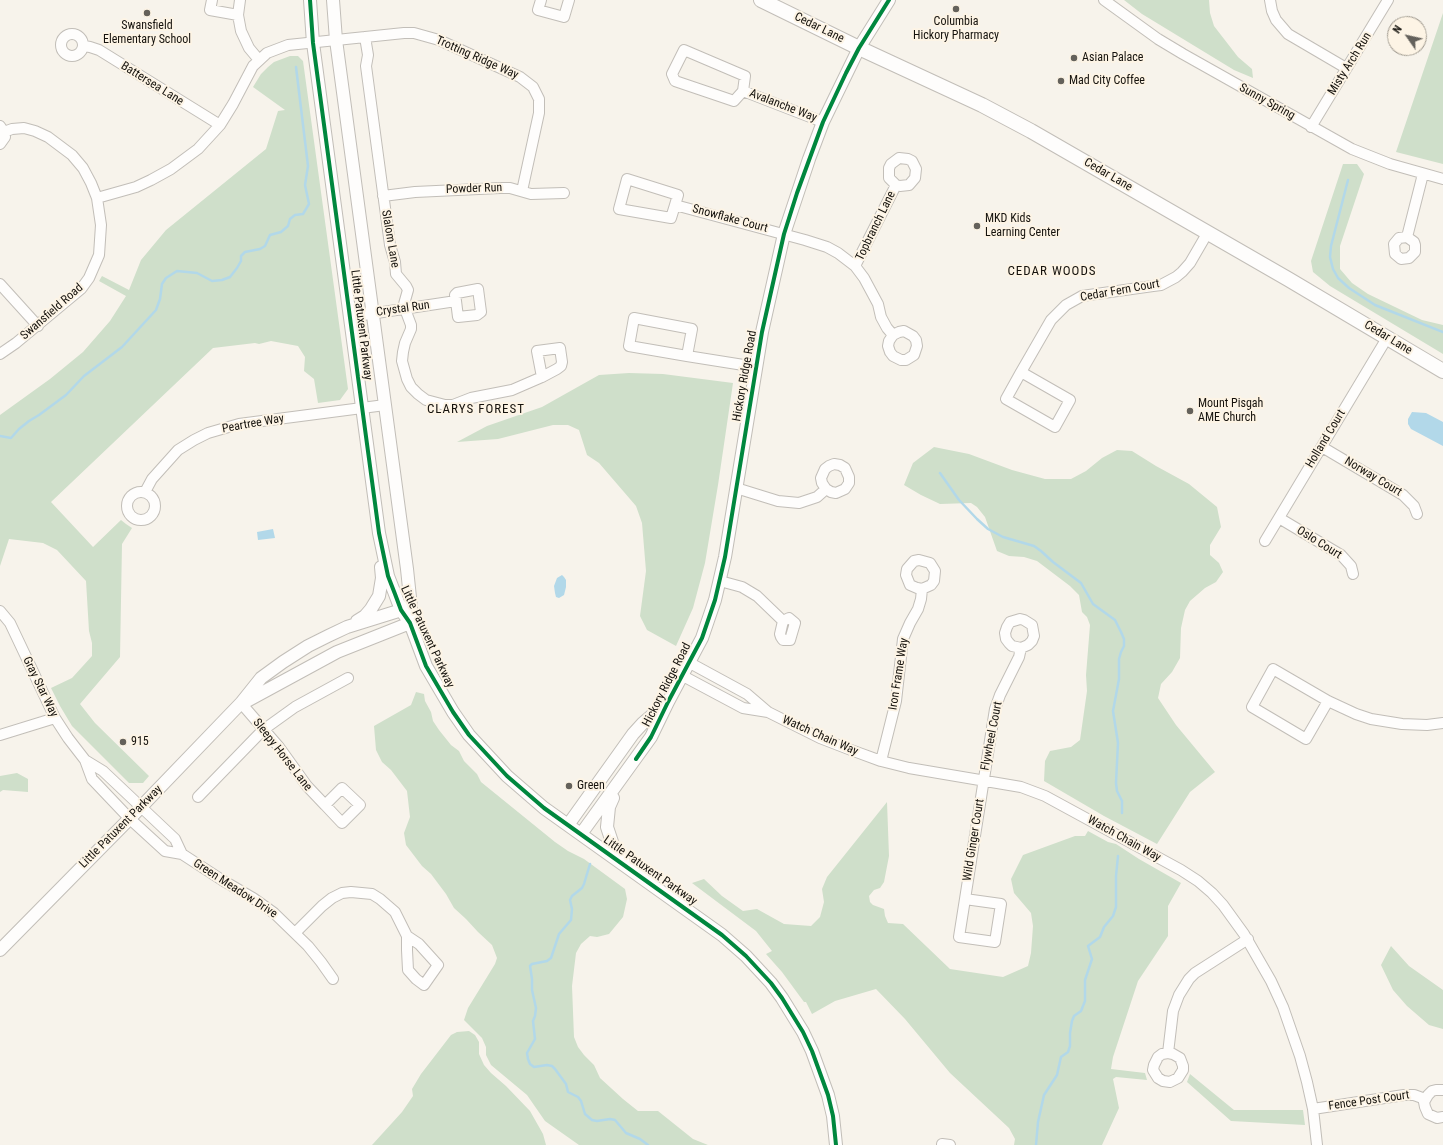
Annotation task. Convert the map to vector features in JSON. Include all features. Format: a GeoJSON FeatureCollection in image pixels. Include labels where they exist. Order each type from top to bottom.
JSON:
{"type":"FeatureCollection","features":[{"type":"Feature","properties":{"kind":"main road","name":"Cedar Lane"},"geometry":{"type":"LineString","coordinates":[[761,0],[1008,119],[1208,232],[1443,372]]}},
{"type":"Feature","properties":{"kind":"street"},"geometry":{"type":"LineString","coordinates":[[212,0],[210,10],[238,15]]}},
{"type":"Feature","properties":{"kind":"street"},"geometry":{"type":"LineString","coordinates":[[97,198],[136,187],[171,169],[198,149],[220,125],[247,77],[259,60],[245,41],[241,31],[238,15],[240,0]]}},
{"type":"Feature","properties":{"kind":"street","name":"Little Patuxent Parkway"},"geometry":{"type":"LineString","coordinates":[[310,0],[312,43],[379,534],[388,576],[406,609]]}},
{"type":"Feature","properties":{"kind":"street","name":"Little Patuxent Parkway"},"geometry":{"type":"LineString","coordinates":[[333,0],[336,40],[385,405],[406,609],[426,666],[453,712],[469,735],[506,776],[544,808],[703,921],[735,946],[758,967],[775,988],[803,1032],[812,1051],[828,1095],[833,1116],[836,1145]]}},
{"type":"Feature","properties":{"kind":"street"},"geometry":{"type":"LineString","coordinates":[[541,0],[538,10],[564,17],[569,0]]}},
{"type":"Feature","properties":{"kind":"street","name":"Hickory Ridge Road"},"geometry":{"type":"LineString","coordinates":[[581,834],[651,737],[702,638],[720,581],[756,367],[773,277],[784,234],[823,122],[859,48],[889,0]]}},
{"type":"Feature","properties":{"kind":"street","name":"Sunny Spring"},"geometry":{"type":"LineString","coordinates":[[1104,0],[1158,39],[1352,149],[1371,157],[1443,179]]}},
{"type":"Feature","properties":{"kind":"street"},"geometry":{"type":"LineString","coordinates":[[1270,0],[1272,11],[1276,20],[1288,34],[1346,68]]}},
{"type":"Feature","properties":{"kind":"street","name":"Misty Arch Run"},"geometry":{"type":"LineString","coordinates":[[1311,127],[1388,0]]}},
{"type":"Feature","properties":{"kind":"street","name":"Trotting Ridge Way"},"geometry":{"type":"LineString","coordinates":[[259,60],[267,53],[288,45],[414,33],[438,40],[520,77],[533,88],[539,99],[539,113],[522,191]]}},
{"type":"Feature","properties":{"kind":"street","name":"Slalom Lane"},"geometry":{"type":"LineString","coordinates":[[365,37],[368,55],[366,66],[383,196],[396,274],[408,290],[404,304],[411,329],[403,352],[404,370],[411,386],[426,400],[445,405],[453,405],[471,398],[512,390],[542,376]]}},
{"type":"Feature","properties":{"kind":"street","name":"Battersea Lane"},"geometry":{"type":"LineString","coordinates":[[84,46],[99,50],[220,125]]}},
{"type":"Feature","properties":{"kind":"street","name":"Avalanche Way"},"geometry":{"type":"LineString","coordinates":[[684,50],[745,76],[743,91],[734,101],[675,81],[672,74],[684,50]]}},
{"type":"Feature","properties":{"kind":"street","name":"Avalanche Way"},"geometry":{"type":"LineString","coordinates":[[743,91],[823,122]]}},
{"type":"Feature","properties":{"kind":"street","name":"Swansfield Road"},"geometry":{"type":"LineString","coordinates":[[0,144],[5,136],[2,129],[24,128],[48,137],[61,145],[83,168],[97,198],[101,225],[98,255],[94,268],[81,289],[38,326],[0,354]]}},
{"type":"Feature","properties":{"kind":"street"},"geometry":{"type":"LineString","coordinates":[[1407,237],[1423,174]]}},
{"type":"Feature","properties":{"kind":"street","name":"Snowflake Court"},"geometry":{"type":"LineString","coordinates":[[627,179],[678,195],[675,205],[671,218],[619,209],[627,179]]}},
{"type":"Feature","properties":{"kind":"street","name":"Topbranch Lane"},"geometry":{"type":"LineString","coordinates":[[855,266],[896,185]]}},
{"type":"Feature","properties":{"kind":"street","name":"Powder Run"},"geometry":{"type":"LineString","coordinates":[[383,196],[415,192],[500,188],[510,188],[540,194],[564,193]]}},
{"type":"Feature","properties":{"kind":"street","name":"Snowflake Court"},"geometry":{"type":"LineString","coordinates":[[675,205],[784,234],[827,247],[838,253],[855,266],[872,291],[878,304],[881,317],[893,335]]}},
{"type":"Feature","properties":{"kind":"street","name":"Cedar Fern Court"},"geometry":{"type":"LineString","coordinates":[[1021,372],[1070,400],[1055,427],[1006,399],[1021,372],[1044,331],[1059,311],[1066,305],[1082,296],[1153,286],[1167,282],[1182,272],[1190,263],[1208,232]]}},
{"type":"Feature","properties":{"kind":"street"},"geometry":{"type":"LineString","coordinates":[[0,284],[38,326]]}},
{"type":"Feature","properties":{"kind":"street","name":"Crystal Run"},"geometry":{"type":"LineString","coordinates":[[350,317],[456,301]]}},
{"type":"Feature","properties":{"kind":"street"},"geometry":{"type":"LineString","coordinates":[[687,356],[692,329],[634,318],[629,346],[687,356],[756,367]]}},
{"type":"Feature","properties":{"kind":"street","name":"Holland Court"},"geometry":{"type":"LineString","coordinates":[[1265,541],[1387,338]]}},
{"type":"Feature","properties":{"kind":"street","name":"Peartree Way"},"geometry":{"type":"LineString","coordinates":[[145,492],[152,479],[162,466],[178,450],[208,433],[239,424],[385,405]]}},
{"type":"Feature","properties":{"kind":"street","name":"Norway Court"},"geometry":{"type":"LineString","coordinates":[[1322,447],[1403,495],[1414,506],[1417,514]]}},
{"type":"Feature","properties":{"kind":"street"},"geometry":{"type":"LineString","coordinates":[[736,488],[778,501],[790,503],[799,503],[817,497],[826,489]]}},
{"type":"Feature","properties":{"kind":"street","name":"Oslo Court"},"geometry":{"type":"LineString","coordinates":[[1279,518],[1341,555],[1351,566],[1354,574]]}},
{"type":"Feature","properties":{"kind":"street"},"geometry":{"type":"LineString","coordinates":[[347,627],[365,616],[379,596],[382,578],[379,534]]}},
{"type":"Feature","properties":{"kind":"street"},"geometry":{"type":"LineString","coordinates":[[720,581],[749,590],[783,622]]}},
{"type":"Feature","properties":{"kind":"street","name":"Iron Frame Way"},"geometry":{"type":"LineString","coordinates":[[881,761],[896,701],[903,640],[918,609],[922,589]]}},
{"type":"Feature","properties":{"kind":"street","name":"Little Patuxent Parkway"},"geometry":{"type":"LineString","coordinates":[[0,950],[142,807],[241,704],[261,678],[308,646],[347,627],[406,609]]}},
{"type":"Feature","properties":{"kind":"street","name":"Gray Star Way"},"geometry":{"type":"LineString","coordinates":[[0,611],[10,623],[55,718],[85,760],[92,779],[130,819]]}},
{"type":"Feature","properties":{"kind":"street","name":"Little Patuxent Parkway"},"geometry":{"type":"LineString","coordinates":[[241,704],[337,652],[410,623]]}},
{"type":"Feature","properties":{"kind":"street","name":"Flywheel Court"},"geometry":{"type":"LineString","coordinates":[[983,780],[996,709],[1005,684],[1019,657],[1021,648]]}},
{"type":"Feature","properties":{"kind":"street","name":"Watch Chain Way"},"geometry":{"type":"LineString","coordinates":[[690,663],[747,694],[768,712],[820,738],[881,761],[928,772],[983,780],[1021,788],[1045,796],[1181,870],[1198,881],[1212,893],[1234,919],[1248,939],[1271,981],[1283,1007],[1300,1056],[1307,1082],[1313,1109],[1317,1145]]}},
{"type":"Feature","properties":{"kind":"street"},"geometry":{"type":"LineString","coordinates":[[1328,701],[1306,739],[1252,707],[1273,669],[1328,701],[1356,714],[1386,722],[1414,725],[1443,723]]}},
{"type":"Feature","properties":{"kind":"street","name":"Watch Chain Way"},"geometry":{"type":"LineString","coordinates":[[683,676],[743,708],[768,712]]}},
{"type":"Feature","properties":{"kind":"street"},"geometry":{"type":"LineString","coordinates":[[198,797],[263,730],[295,707],[348,678]]}},
{"type":"Feature","properties":{"kind":"street","name":"Hickory Ridge Road"},"geometry":{"type":"LineString","coordinates":[[568,825],[633,734],[643,722],[668,702]]}},
{"type":"Feature","properties":{"kind":"street","name":"Sleepy Horse Lane"},"geometry":{"type":"LineString","coordinates":[[241,704],[282,751],[307,786],[325,805]]}},
{"type":"Feature","properties":{"kind":"street"},"geometry":{"type":"LineString","coordinates":[[0,735],[55,718]]}},
{"type":"Feature","properties":{"kind":"street","name":"Gray Star Way"},"geometry":{"type":"LineString","coordinates":[[85,760],[103,771],[142,807]]}},
{"type":"Feature","properties":{"kind":"street"},"geometry":{"type":"LineString","coordinates":[[623,777],[609,806],[607,827],[613,845],[628,868]]}},
{"type":"Feature","properties":{"kind":"street","name":"Wild Ginger Court"},"geometry":{"type":"LineString","coordinates":[[965,899],[1001,904],[995,942],[959,937],[983,780]]}},
{"type":"Feature","properties":{"kind":"street","name":"Green Meadow Drive"},"geometry":{"type":"LineString","coordinates":[[142,807],[175,839],[182,854]]}},
{"type":"Feature","properties":{"kind":"street","name":"Green Meadow Drive"},"geometry":{"type":"LineString","coordinates":[[130,819],[165,851],[182,854],[265,906],[295,933],[321,962],[332,979]]}},
{"type":"Feature","properties":{"kind":"street"},"geometry":{"type":"LineString","coordinates":[[295,933],[332,898],[342,893],[356,892],[372,894],[388,905],[395,912],[407,936]]}},
{"type":"Feature","properties":{"kind":"street"},"geometry":{"type":"LineString","coordinates":[[1168,1053],[1173,1011],[1179,995],[1189,979],[1205,966],[1248,939]]}},
{"type":"Feature","properties":{"kind":"street","name":"Fence Post Court"},"geometry":{"type":"LineString","coordinates":[[1443,1090],[1432,1091],[1425,1099],[1425,1107],[1428,1114],[1437,1118],[1443,1117]]}},
{"type":"Feature","properties":{"kind":"street","name":"Fence Post Court"},"geometry":{"type":"LineString","coordinates":[[1313,1109],[1404,1095],[1414,1095],[1425,1099]]}},
{"type":"Feature","properties":{"kind":"street"},"geometry":{"type":"LineString","coordinates":[[942,1145],[950,1145]]}},
{"type":"Feature","properties":{"kind":"green space"},"geometry":{"type":"Polygon","coordinates":[[[1124,0],[1209,0],[1210,13],[1214,26],[1238,57],[1252,69],[1253,78],[1234,70],[1142,14],[1124,0]]]}},
{"type":"Feature","properties":{"kind":"green space"},"geometry":{"type":"Polygon","coordinates":[[[1443,13],[1443,164],[1396,152],[1443,13]]]}},
{"type":"Feature","properties":{"kind":"green space"},"geometry":{"type":"Polygon","coordinates":[[[290,56],[298,56],[303,61],[348,389],[340,400],[318,403],[314,379],[304,371],[305,357],[298,346],[271,341],[259,344],[255,343],[213,348],[51,502],[93,547],[121,520],[132,528],[122,544],[120,657],[80,704],[95,723],[149,776],[143,783],[129,783],[72,726],[51,688],[72,678],[92,656],[86,581],[57,550],[43,543],[9,539],[0,566],[0,415],[50,379],[83,352],[110,321],[126,296],[99,281],[102,276],[129,290],[141,260],[166,230],[266,149],[278,111],[285,110],[253,87],[261,74],[268,67],[274,62],[290,56]]]}},
{"type":"Feature","properties":{"kind":"green space"},"geometry":{"type":"Polygon","coordinates":[[[1343,164],[1357,164],[1364,174],[1340,246],[1340,269],[1352,283],[1368,294],[1422,320],[1443,325],[1443,354],[1330,286],[1313,272],[1311,261],[1343,164]]]}},
{"type":"Feature","properties":{"kind":"green space"},"geometry":{"type":"Polygon","coordinates":[[[629,373],[663,374],[733,383],[705,563],[693,608],[676,646],[647,630],[640,616],[646,571],[642,523],[636,506],[599,463],[587,455],[579,430],[568,425],[553,425],[498,439],[457,442],[487,426],[542,407],[599,375],[629,373]]]}},
{"type":"Feature","properties":{"kind":"green space"},"geometry":{"type":"Polygon","coordinates":[[[934,447],[969,454],[1012,470],[1045,479],[1071,479],[1086,471],[1102,458],[1117,450],[1132,451],[1189,484],[1217,507],[1221,527],[1210,545],[1210,555],[1219,563],[1223,572],[1216,582],[1205,588],[1190,601],[1185,610],[1181,628],[1180,658],[1172,672],[1161,684],[1158,698],[1176,725],[1215,772],[1190,792],[1157,844],[1104,816],[1044,781],[1045,761],[1050,751],[1071,747],[1080,740],[1087,691],[1086,675],[1090,625],[1087,617],[1082,612],[1079,595],[1070,586],[1037,561],[1024,557],[1009,556],[997,551],[985,517],[977,507],[971,503],[940,504],[904,485],[913,463],[934,447]]]}},
{"type":"Feature","properties":{"kind":"green space"},"geometry":{"type":"Polygon","coordinates":[[[416,692],[424,694],[425,701],[431,712],[433,721],[451,745],[459,751],[464,761],[477,774],[481,782],[555,842],[584,859],[625,889],[627,899],[623,917],[609,934],[597,937],[590,936],[581,944],[576,953],[572,986],[574,1037],[578,1047],[594,1065],[600,1078],[623,1099],[638,1111],[658,1111],[693,1139],[708,1145],[579,1145],[545,1121],[527,1095],[491,1065],[486,1055],[486,1047],[482,1038],[464,1020],[468,1008],[495,964],[497,958],[492,945],[454,908],[446,894],[431,874],[422,866],[406,845],[404,833],[410,817],[407,791],[391,770],[382,762],[376,750],[374,726],[411,705],[416,692]]]}},
{"type":"Feature","properties":{"kind":"green space"},"geometry":{"type":"Polygon","coordinates":[[[17,773],[28,779],[28,792],[3,790],[0,792],[0,776],[17,773]]]}},
{"type":"Feature","properties":{"kind":"green space"},"geometry":{"type":"Polygon","coordinates":[[[887,802],[889,856],[884,882],[880,888],[874,890],[869,896],[870,902],[873,905],[884,909],[888,923],[903,924],[950,969],[1003,977],[1028,966],[1031,953],[1033,926],[1031,913],[1014,893],[1011,879],[1023,855],[1075,836],[1085,836],[1088,831],[1108,842],[1116,844],[1181,883],[1168,906],[1168,936],[1138,981],[1113,1057],[1111,1069],[1145,1073],[1147,1080],[1116,1077],[1113,1079],[1119,1108],[1102,1145],[1014,1145],[1015,1139],[1009,1128],[950,1073],[905,1019],[876,989],[835,1001],[812,1014],[806,1002],[804,1002],[782,972],[766,954],[772,951],[756,931],[692,883],[704,879],[722,896],[743,911],[757,909],[784,924],[811,926],[820,917],[824,902],[822,889],[827,877],[887,802]]]}},
{"type":"Feature","properties":{"kind":"green space"},"geometry":{"type":"Polygon","coordinates":[[[1391,946],[1409,966],[1443,990],[1443,1029],[1429,1025],[1407,1006],[1393,990],[1381,965],[1391,946]]]}},
{"type":"Feature","properties":{"kind":"green space"},"geometry":{"type":"Polygon","coordinates":[[[469,1031],[475,1035],[479,1042],[479,1054],[484,1065],[530,1111],[543,1134],[546,1145],[372,1145],[402,1112],[413,1096],[412,1089],[421,1074],[451,1035],[457,1032],[469,1031]]]}},
{"type":"Feature","properties":{"kind":"green space"},"geometry":{"type":"Polygon","coordinates":[[[1190,1074],[1234,1110],[1303,1110],[1305,1125],[1231,1121],[1187,1082],[1190,1074]]]}},
{"type":"Feature","properties":{"kind":"water"},"geometry":{"type":"Polygon","coordinates":[[[1412,412],[1426,413],[1443,422],[1443,446],[1411,429],[1408,424],[1408,419],[1412,412]]]}},
{"type":"Feature","properties":{"kind":"water"},"geometry":{"type":"Polygon","coordinates":[[[273,529],[275,538],[258,540],[257,532],[273,529]]]}},
{"type":"Feature","properties":{"kind":"water"},"geometry":{"type":"Polygon","coordinates":[[[562,575],[566,580],[566,587],[564,595],[559,598],[556,597],[554,586],[557,578],[562,575]]]}},
{"type":"Feature","properties":{"kind":"waterway"},"geometry":{"type":"LineString","coordinates":[[0,436],[11,438],[19,429],[66,395],[84,376],[122,347],[156,310],[160,299],[162,284],[166,278],[177,271],[197,273],[212,281],[230,277],[237,268],[241,261],[241,256],[245,252],[260,249],[265,246],[270,235],[281,232],[288,226],[290,219],[295,215],[303,214],[309,204],[305,185],[308,166],[296,67]]}},
{"type":"Feature","properties":{"kind":"waterway"},"geometry":{"type":"LineString","coordinates":[[1348,180],[1331,246],[1330,257],[1333,269],[1338,278],[1349,288],[1375,305],[1443,332]]}},
{"type":"Feature","properties":{"kind":"waterway"},"geometry":{"type":"LineString","coordinates":[[940,473],[959,500],[988,529],[1003,537],[1034,546],[1041,551],[1081,583],[1093,604],[1115,620],[1124,639],[1124,646],[1119,659],[1119,679],[1113,711],[1118,743],[1116,783],[1117,791],[1122,801],[1122,813]]}},
{"type":"Feature","properties":{"kind":"waterway"},"geometry":{"type":"LineString","coordinates":[[1036,1145],[1038,1122],[1044,1095],[1057,1075],[1061,1057],[1068,1052],[1070,1046],[1072,1021],[1074,1016],[1081,1011],[1085,1001],[1085,980],[1092,959],[1088,946],[1100,937],[1104,927],[1113,916],[1116,907],[1116,876],[1118,856]]}},
{"type":"Feature","properties":{"kind":"waterway"},"geometry":{"type":"LineString","coordinates":[[590,864],[582,888],[572,896],[570,900],[572,909],[571,920],[559,934],[551,958],[547,961],[532,964],[530,966],[532,990],[536,1008],[533,1021],[535,1039],[527,1053],[528,1059],[530,1064],[534,1067],[547,1065],[552,1066],[566,1084],[568,1092],[578,1097],[581,1101],[585,1114],[592,1120],[615,1120],[626,1133],[640,1139],[648,1145]]}},
{"type":"Feature","properties":{"kind":"cycle path"},"geometry":{"type":"LineString","coordinates":[[310,0],[313,43],[379,533],[388,576],[401,610],[410,623],[426,666],[453,712],[469,735],[507,776],[544,808],[722,935],[746,956],[771,983],[803,1032],[812,1051],[828,1095],[833,1116],[836,1145]]}},
{"type":"Feature","properties":{"kind":"cycle path"},"geometry":{"type":"LineString","coordinates":[[636,759],[651,737],[702,638],[715,600],[725,557],[762,332],[784,234],[797,193],[823,122],[846,73],[859,48],[889,0]]}},
{"type":"Feature","properties":{"kind":"place","name":"Columbia Hickory Pharmacy"},"geometry":{"type":"Point","coordinates":[956,9]}},
{"type":"Feature","properties":{"kind":"place","name":"Swansfield Elementary School"},"geometry":{"type":"Point","coordinates":[147,13]}},
{"type":"Feature","properties":{"kind":"place","name":"Asian Palace"},"geometry":{"type":"Point","coordinates":[1074,58]}},
{"type":"Feature","properties":{"kind":"place","name":"Mad City Coffee"},"geometry":{"type":"Point","coordinates":[1061,81]}},
{"type":"Feature","properties":{"kind":"place","name":"MKD Kids Learning Center"},"geometry":{"type":"Point","coordinates":[977,226]}},
{"type":"Feature","properties":{"kind":"place","name":"Mount Pisgah AME Church"},"geometry":{"type":"Point","coordinates":[1190,411]}},
{"type":"Feature","properties":{"kind":"place","name":"915"},"geometry":{"type":"Point","coordinates":[123,742]}},
{"type":"Feature","properties":{"kind":"place","name":"Green"},"geometry":{"type":"Point","coordinates":[569,786]}},
{"type":"Feature","properties":{"kind":"district","name":"CEDAR WOODS"},"geometry":{"type":"Point","coordinates":[1052,272]}},
{"type":"Feature","properties":{"kind":"district","name":"CLARYS FOREST"},"geometry":{"type":"Point","coordinates":[476,410]}}]}
